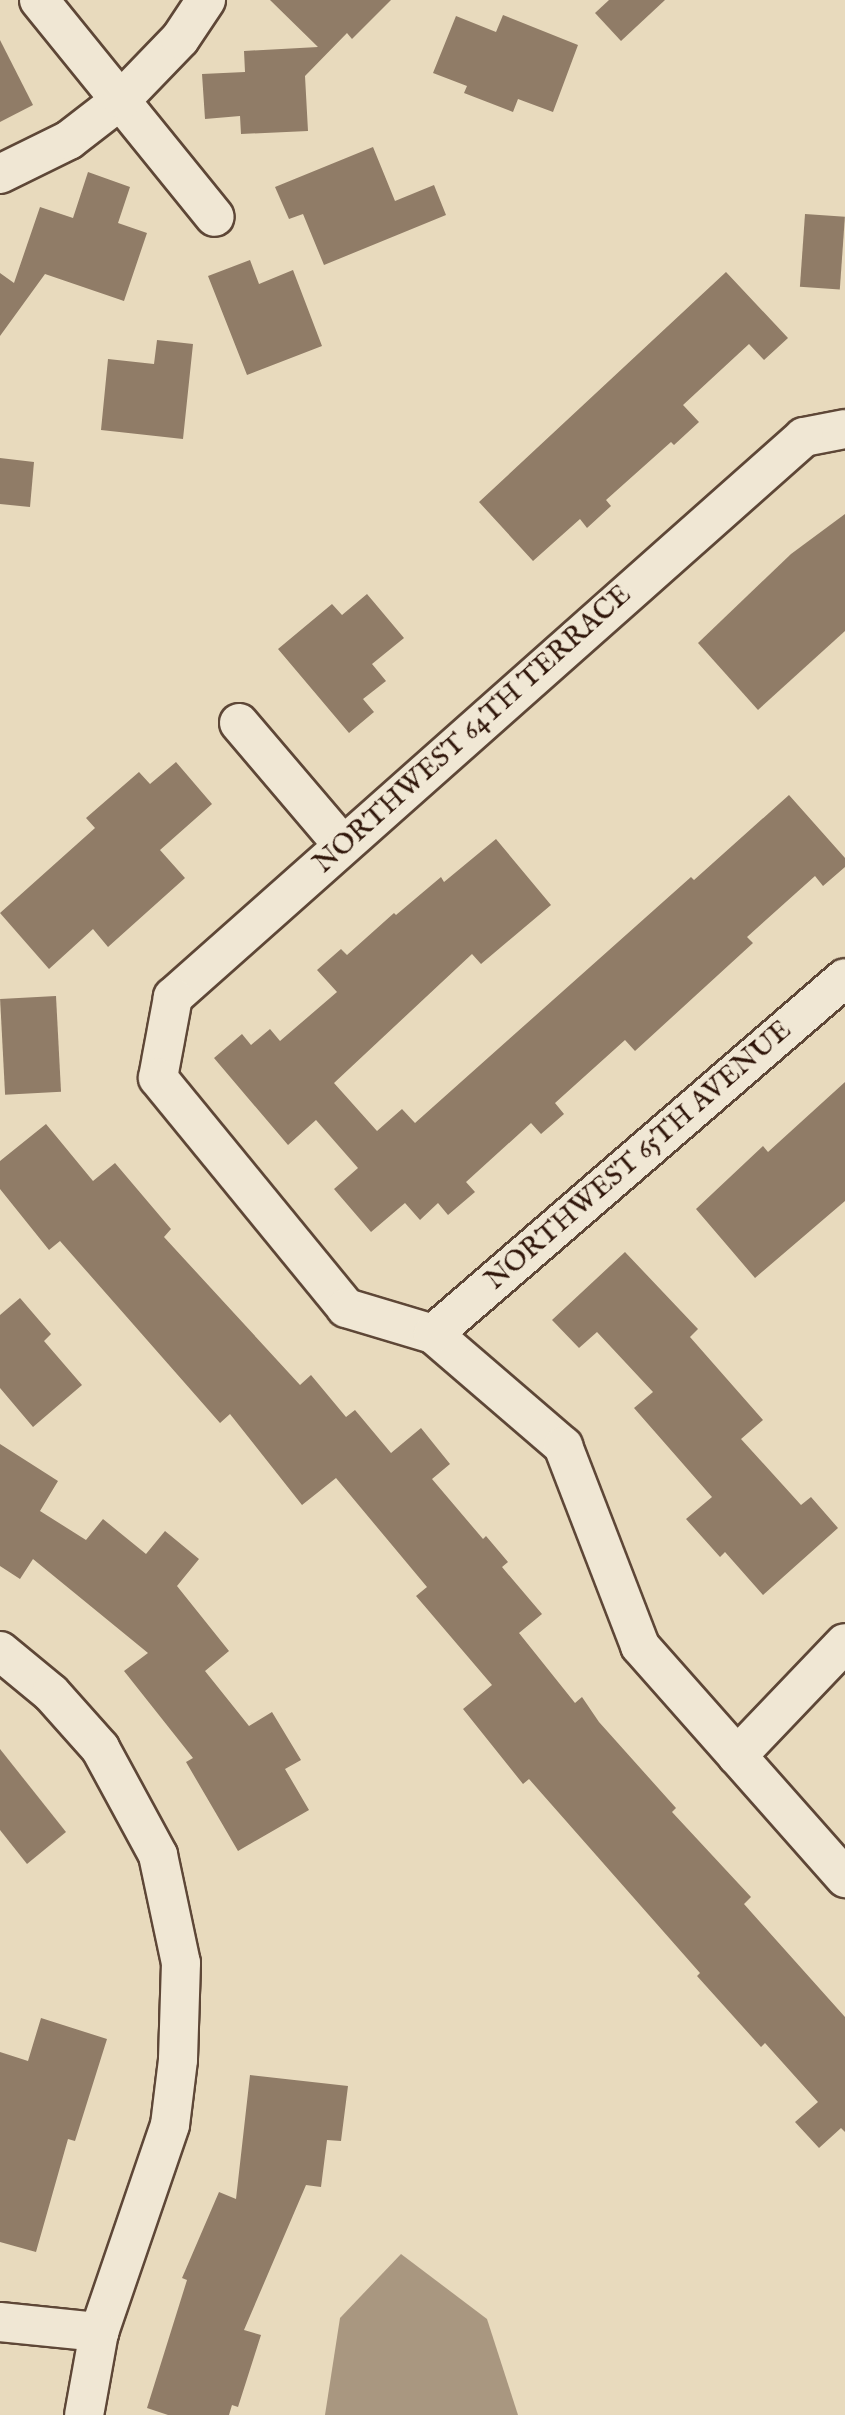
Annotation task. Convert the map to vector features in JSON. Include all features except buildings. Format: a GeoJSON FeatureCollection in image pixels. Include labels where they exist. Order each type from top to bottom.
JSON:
{"type":"FeatureCollection","features":[{"type":"Feature","properties":{"kind":"street"},"geometry":{"type":"LineString","coordinates":[[39,0],[215,217]]}},
{"type":"Feature","properties":{"kind":"street"},"geometry":{"type":"LineString","coordinates":[[0,174],[69,140],[122,99],[180,39],[206,0]]}},
{"type":"Feature","properties":{"kind":"street","name":"NORTHWEST 64TH TERRACE"},"geometry":{"type":"LineString","coordinates":[[433,1334],[346,1308],[158,1078],[173,997],[804,437],[845,429]]}},
{"type":"Feature","properties":{"kind":"street"},"geometry":{"type":"LineString","coordinates":[[239,723],[343,845]]}},
{"type":"Feature","properties":{"kind":"street","name":"NORTHWEST 65TH AVENUE"},"geometry":{"type":"LineString","coordinates":[[433,1334],[845,978]]}},
{"type":"Feature","properties":{"kind":"street"},"geometry":{"type":"LineString","coordinates":[[433,1334],[563,1446],[640,1646],[845,1878]]}},
{"type":"Feature","properties":{"kind":"street"},"geometry":{"type":"LineString","coordinates":[[737,1756],[845,1643]]}},
{"type":"Feature","properties":{"kind":"street"},"geometry":{"type":"LineString","coordinates":[[0,1651],[51,1693],[100,1748],[158,1855],[181,1963],[178,2060],[170,2125],[99,2332],[84,2415]]}},
{"type":"Feature","properties":{"kind":"street"},"geometry":{"type":"LineString","coordinates":[[0,2322],[99,2332]]}},
{"type":"Feature","properties":{"kind":"shaded area"},"geometry":{"type":"Polygon","coordinates":[[[401,2254],[487,2319],[518,2415],[325,2415],[340,2318],[401,2254]]]}}]}
